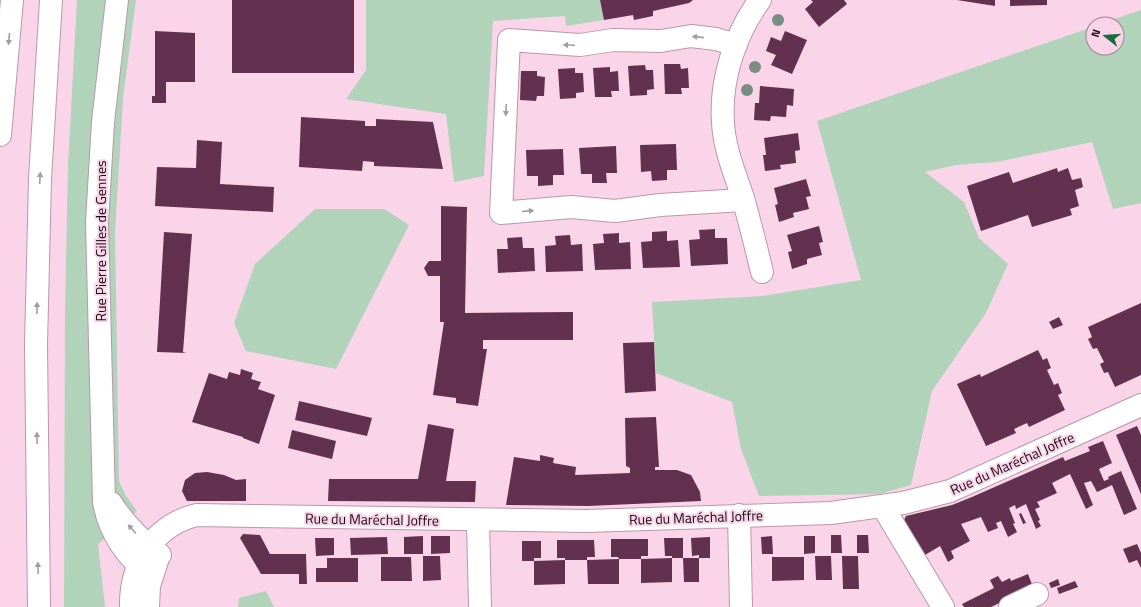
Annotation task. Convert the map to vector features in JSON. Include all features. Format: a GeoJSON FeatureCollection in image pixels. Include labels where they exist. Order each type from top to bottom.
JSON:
{"type":"FeatureCollection","features":[{"type":"Feature","properties":{"kind":"main road"},"geometry":{"type":"LineString","coordinates":[[0,135],[12,0]]}},
{"type":"Feature","properties":{"kind":"main road"},"geometry":{"type":"LineString","coordinates":[[40,607],[36,345],[40,179],[51,0]]}},
{"type":"Feature","properties":{"kind":"main road","name":"Rue Pierre Gilles de Gennes"},"geometry":{"type":"LineString","coordinates":[[117,0],[103,122],[97,222],[104,502],[110,523],[121,545],[150,560]]}},
{"type":"Feature","properties":{"kind":"main road"},"geometry":{"type":"LineString","coordinates":[[760,0],[748,18],[736,45],[725,84],[723,123],[727,149],[743,200],[762,272]]}},
{"type":"Feature","properties":{"kind":"main road"},"geometry":{"type":"LineString","coordinates":[[736,45],[716,39],[691,36],[661,41],[613,40],[572,45],[509,40],[501,213],[571,207],[615,211],[660,204],[743,200]]}},
{"type":"Feature","properties":{"kind":"main road","name":"Rue du Maréchal Joffre"},"geometry":{"type":"LineString","coordinates":[[150,560],[172,541],[198,525],[215,519],[230,517],[586,521],[830,513],[883,507],[918,500],[950,491],[1141,405]]}},
{"type":"Feature","properties":{"kind":"main road"},"geometry":{"type":"LineString","coordinates":[[883,507],[943,607]]}},
{"type":"Feature","properties":{"kind":"main road"},"geometry":{"type":"LineString","coordinates":[[739,515],[741,607]]}},
{"type":"Feature","properties":{"kind":"main road"},"geometry":{"type":"LineString","coordinates":[[478,520],[480,607]]}},
{"type":"Feature","properties":{"kind":"main road"},"geometry":{"type":"LineString","coordinates":[[131,607],[132,585],[150,560]]}},
{"type":"Feature","properties":{"kind":"main road"},"geometry":{"type":"LineString","coordinates":[[148,607],[150,560]]}},
{"type":"Feature","properties":{"kind":"main road"},"geometry":{"type":"LineString","coordinates":[[1010,607],[1037,594]]}},
{"type":"Feature","properties":{"kind":"green space"},"geometry":{"type":"Polygon","coordinates":[[[77,0],[136,0],[123,98],[115,233],[119,481],[126,496],[137,511],[98,544],[105,607],[64,607],[65,313],[68,165],[77,0]]]}},
{"type":"Feature","properties":{"kind":"green space"},"geometry":{"type":"Polygon","coordinates":[[[366,0],[600,0],[604,20],[566,26],[565,16],[493,21],[484,176],[454,182],[446,114],[346,99],[366,70],[366,0]]]}},
{"type":"Feature","properties":{"kind":"green space"},"geometry":{"type":"Polygon","coordinates":[[[1141,10],[1141,203],[1113,209],[1092,142],[997,162],[956,165],[925,172],[964,202],[979,238],[1008,264],[986,313],[932,391],[911,485],[879,494],[759,496],[741,449],[732,402],[656,373],[652,302],[763,296],[861,280],[817,121],[1085,30],[1085,56],[1125,56],[1125,16],[1123,16],[1141,10]]]}},
{"type":"Feature","properties":{"kind":"green space"},"geometry":{"type":"Polygon","coordinates":[[[315,209],[384,209],[409,225],[336,369],[246,351],[234,323],[255,264],[315,209]]]}},
{"type":"Feature","properties":{"kind":"green space"},"geometry":{"type":"Polygon","coordinates":[[[266,591],[274,607],[238,607],[239,598],[266,591]]]}},
{"type":"Feature","properties":{"kind":"building"},"geometry":{"type":"Polygon","coordinates":[[[232,0],[354,0],[354,73],[232,73],[232,0]]]}},
{"type":"Feature","properties":{"kind":"building"},"geometry":{"type":"Polygon","coordinates":[[[600,0],[693,0],[689,3],[653,11],[653,16],[634,20],[633,15],[604,20],[600,0]]]}},
{"type":"Feature","properties":{"kind":"building"},"geometry":{"type":"Polygon","coordinates":[[[811,0],[844,0],[847,4],[819,27],[805,9],[813,2],[811,0]]]}},
{"type":"Feature","properties":{"kind":"building"},"geometry":{"type":"Polygon","coordinates":[[[957,0],[995,0],[995,6],[957,0]]]}},
{"type":"Feature","properties":{"kind":"building"},"geometry":{"type":"Polygon","coordinates":[[[1010,0],[1047,0],[1047,5],[1010,6],[1010,0]]]}},
{"type":"Feature","properties":{"kind":"building"},"geometry":{"type":"Polygon","coordinates":[[[155,31],[195,33],[195,82],[166,82],[166,103],[152,103],[152,96],[155,96],[155,31]]]}},
{"type":"Feature","properties":{"kind":"building"},"geometry":{"type":"Polygon","coordinates":[[[785,31],[807,40],[792,74],[771,65],[776,55],[766,51],[771,37],[781,41],[785,31]]]}},
{"type":"Feature","properties":{"kind":"building"},"geometry":{"type":"Polygon","coordinates":[[[664,64],[680,64],[681,69],[688,68],[689,88],[681,88],[682,94],[665,94],[664,64]]]}},
{"type":"Feature","properties":{"kind":"building"},"geometry":{"type":"Polygon","coordinates":[[[645,65],[646,70],[653,70],[654,89],[647,90],[647,95],[630,96],[628,66],[645,65]]]}},
{"type":"Feature","properties":{"kind":"building"},"geometry":{"type":"Polygon","coordinates":[[[610,67],[610,72],[618,71],[619,91],[611,91],[612,97],[595,97],[593,68],[610,67]]]}},
{"type":"Feature","properties":{"kind":"building"},"geometry":{"type":"Polygon","coordinates":[[[575,68],[575,73],[583,73],[584,92],[576,93],[576,98],[560,99],[558,69],[575,68]]]}},
{"type":"Feature","properties":{"kind":"building"},"geometry":{"type":"Polygon","coordinates":[[[521,71],[537,71],[537,76],[545,77],[544,96],[537,96],[536,101],[520,100],[521,71]]]}},
{"type":"Feature","properties":{"kind":"building"},"geometry":{"type":"Polygon","coordinates":[[[760,86],[794,89],[793,106],[787,105],[786,117],[771,116],[770,121],[754,120],[755,103],[759,103],[760,86]]]}},
{"type":"Feature","properties":{"kind":"building"},"geometry":{"type":"Polygon","coordinates":[[[301,117],[365,121],[365,126],[376,126],[376,119],[433,122],[443,169],[374,166],[374,162],[363,161],[362,171],[299,167],[301,117]]]}},
{"type":"Feature","properties":{"kind":"building"},"geometry":{"type":"Polygon","coordinates":[[[798,133],[800,150],[795,151],[796,163],[780,165],[781,169],[765,171],[763,155],[766,155],[764,138],[798,133]]]}},
{"type":"Feature","properties":{"kind":"building"},"geometry":{"type":"Polygon","coordinates":[[[197,140],[222,142],[220,184],[274,187],[273,212],[155,206],[157,167],[196,168],[197,140]]]}},
{"type":"Feature","properties":{"kind":"building"},"geometry":{"type":"Polygon","coordinates":[[[676,144],[677,170],[667,170],[667,180],[652,181],[651,171],[641,172],[640,145],[676,144]]]}},
{"type":"Feature","properties":{"kind":"building"},"geometry":{"type":"Polygon","coordinates":[[[616,146],[617,173],[606,173],[607,183],[592,183],[592,174],[581,174],[579,148],[616,146]]]}},
{"type":"Feature","properties":{"kind":"building"},"geometry":{"type":"Polygon","coordinates":[[[563,149],[564,175],[553,175],[553,185],[538,186],[538,176],[527,176],[526,150],[563,149]]]}},
{"type":"Feature","properties":{"kind":"building"},"geometry":{"type":"Polygon","coordinates":[[[1057,168],[1058,172],[1068,168],[1072,180],[1081,178],[1083,187],[1075,190],[1079,206],[1070,209],[1072,215],[1032,227],[1028,215],[981,231],[967,186],[1009,172],[1013,183],[1057,168]]]}},
{"type":"Feature","properties":{"kind":"building"},"geometry":{"type":"Polygon","coordinates":[[[806,179],[811,196],[806,197],[809,209],[793,213],[794,217],[779,222],[775,205],[778,204],[774,188],[806,179]]]}},
{"type":"Feature","properties":{"kind":"building"},"geometry":{"type":"Polygon","coordinates":[[[441,206],[467,207],[465,313],[573,312],[573,340],[483,340],[483,349],[487,349],[478,406],[456,403],[456,398],[433,395],[444,322],[440,322],[440,276],[428,276],[424,268],[429,261],[441,261],[441,206]]]}},
{"type":"Feature","properties":{"kind":"building"},"geometry":{"type":"Polygon","coordinates":[[[819,226],[823,242],[819,243],[822,255],[807,259],[807,264],[792,269],[788,252],[792,251],[787,235],[819,226]]]}},
{"type":"Feature","properties":{"kind":"building"},"geometry":{"type":"Polygon","coordinates":[[[715,229],[715,238],[727,238],[728,264],[691,266],[689,240],[700,239],[699,230],[715,229]]]}},
{"type":"Feature","properties":{"kind":"building"},"geometry":{"type":"Polygon","coordinates":[[[667,231],[667,241],[678,240],[680,267],[643,268],[641,242],[652,241],[652,232],[667,231]]]}},
{"type":"Feature","properties":{"kind":"building"},"geometry":{"type":"Polygon","coordinates":[[[164,232],[192,234],[183,352],[186,353],[157,352],[164,232]]]}},
{"type":"Feature","properties":{"kind":"building"},"geometry":{"type":"Polygon","coordinates":[[[619,233],[619,243],[630,242],[631,269],[595,270],[593,244],[604,243],[603,234],[619,233]]]}},
{"type":"Feature","properties":{"kind":"building"},"geometry":{"type":"Polygon","coordinates":[[[570,235],[571,245],[582,244],[583,271],[546,272],[545,246],[556,245],[555,236],[570,235]]]}},
{"type":"Feature","properties":{"kind":"building"},"geometry":{"type":"Polygon","coordinates":[[[522,237],[523,248],[534,248],[535,271],[498,273],[497,249],[508,249],[507,238],[522,237]]]}},
{"type":"Feature","properties":{"kind":"building"},"geometry":{"type":"Polygon","coordinates":[[[1141,303],[1141,375],[1115,387],[1108,372],[1104,373],[1100,364],[1104,362],[1097,348],[1093,349],[1088,339],[1092,337],[1088,327],[1141,303]]]}},
{"type":"Feature","properties":{"kind":"building"},"geometry":{"type":"Polygon","coordinates":[[[1059,317],[1063,325],[1053,329],[1049,322],[1059,317]]]}},
{"type":"Feature","properties":{"kind":"building"},"geometry":{"type":"Polygon","coordinates":[[[654,342],[656,391],[625,393],[623,343],[654,342]]]}},
{"type":"Feature","properties":{"kind":"building"},"geometry":{"type":"Polygon","coordinates":[[[1038,350],[1043,360],[1047,358],[1051,368],[1047,370],[1054,385],[1058,383],[1062,393],[1058,395],[1065,410],[1029,427],[1027,423],[1014,429],[1016,433],[986,446],[957,384],[980,374],[981,377],[1038,350]]]}},
{"type":"Feature","properties":{"kind":"building"},"geometry":{"type":"Polygon","coordinates":[[[241,369],[253,373],[251,379],[261,382],[258,389],[275,395],[259,444],[243,437],[192,422],[209,373],[227,379],[229,372],[240,375],[241,369]]]}},
{"type":"Feature","properties":{"kind":"building"},"geometry":{"type":"Polygon","coordinates":[[[299,401],[372,418],[367,436],[295,420],[299,401]]]}},
{"type":"Feature","properties":{"kind":"building"},"geometry":{"type":"Polygon","coordinates":[[[656,417],[659,467],[655,467],[655,470],[677,470],[691,475],[700,492],[701,501],[588,506],[506,505],[514,457],[540,461],[540,455],[554,458],[553,463],[576,467],[575,475],[630,473],[630,468],[626,466],[625,418],[656,417]]]}},
{"type":"Feature","properties":{"kind":"building"},"geometry":{"type":"Polygon","coordinates":[[[428,424],[454,429],[446,481],[476,481],[475,502],[328,501],[329,479],[418,479],[428,424]]]}},
{"type":"Feature","properties":{"kind":"building"},"geometry":{"type":"Polygon","coordinates":[[[1137,426],[1141,435],[1141,494],[1116,435],[1137,426]]]}},
{"type":"Feature","properties":{"kind":"building"},"geometry":{"type":"Polygon","coordinates":[[[292,430],[336,441],[332,459],[288,448],[292,430]]]}},
{"type":"Feature","properties":{"kind":"building"},"geometry":{"type":"Polygon","coordinates":[[[1103,441],[1112,463],[1099,469],[1104,481],[1109,479],[1108,477],[1121,471],[1137,509],[1124,515],[1112,485],[1097,492],[1091,481],[1084,483],[1093,505],[1086,509],[1070,474],[1052,483],[1057,493],[1037,502],[1040,507],[1035,509],[1041,526],[1036,529],[1026,504],[1016,509],[1015,505],[1009,508],[1015,523],[1013,524],[1017,532],[1008,537],[1001,521],[996,523],[998,528],[988,532],[981,517],[961,524],[970,541],[951,551],[954,558],[948,562],[940,546],[925,555],[904,520],[906,516],[952,505],[1063,457],[1065,461],[1090,451],[1088,447],[1103,441]]]}},
{"type":"Feature","properties":{"kind":"building"},"geometry":{"type":"Polygon","coordinates":[[[207,472],[224,475],[236,480],[246,479],[246,501],[187,501],[182,491],[185,480],[195,473],[207,472]]]}},
{"type":"Feature","properties":{"kind":"building"},"geometry":{"type":"Polygon","coordinates":[[[1021,513],[1026,523],[1023,524],[1019,514],[1021,513]]]}},
{"type":"Feature","properties":{"kind":"building"},"geometry":{"type":"Polygon","coordinates":[[[243,534],[260,535],[270,554],[306,554],[307,584],[299,584],[299,574],[261,574],[240,538],[243,534]]]}},
{"type":"Feature","properties":{"kind":"building"},"geometry":{"type":"Polygon","coordinates":[[[831,535],[841,535],[842,553],[831,553],[831,535]]]}},
{"type":"Feature","properties":{"kind":"building"},"geometry":{"type":"Polygon","coordinates":[[[857,535],[868,535],[869,553],[857,553],[857,535]]]}},
{"type":"Feature","properties":{"kind":"building"},"geometry":{"type":"Polygon","coordinates":[[[423,536],[423,554],[404,554],[404,537],[423,536]]]}},
{"type":"Feature","properties":{"kind":"building"},"geometry":{"type":"Polygon","coordinates":[[[431,536],[450,536],[450,553],[431,554],[431,536]]]}},
{"type":"Feature","properties":{"kind":"building"},"geometry":{"type":"Polygon","coordinates":[[[772,536],[773,554],[762,554],[761,537],[772,536]]]}},
{"type":"Feature","properties":{"kind":"building"},"geometry":{"type":"Polygon","coordinates":[[[804,536],[815,536],[815,553],[804,554],[804,536]]]}},
{"type":"Feature","properties":{"kind":"building"},"geometry":{"type":"Polygon","coordinates":[[[387,537],[388,554],[351,555],[350,538],[387,537]]]}},
{"type":"Feature","properties":{"kind":"building"},"geometry":{"type":"Polygon","coordinates":[[[710,537],[710,558],[699,558],[699,555],[692,556],[691,538],[710,537]]]}},
{"type":"Feature","properties":{"kind":"building"},"geometry":{"type":"Polygon","coordinates":[[[315,538],[334,538],[334,555],[316,556],[315,538]]]}},
{"type":"Feature","properties":{"kind":"building"},"geometry":{"type":"Polygon","coordinates":[[[664,538],[683,538],[683,558],[672,558],[672,556],[665,556],[664,538]]]}},
{"type":"Feature","properties":{"kind":"building"},"geometry":{"type":"Polygon","coordinates":[[[611,539],[648,539],[648,556],[641,556],[641,559],[619,559],[618,557],[611,557],[611,539]]]}},
{"type":"Feature","properties":{"kind":"building"},"geometry":{"type":"Polygon","coordinates":[[[557,540],[594,540],[595,557],[587,557],[587,560],[565,560],[565,558],[557,558],[557,540]]]}},
{"type":"Feature","properties":{"kind":"building"},"geometry":{"type":"Polygon","coordinates":[[[522,541],[541,541],[541,558],[534,558],[534,561],[522,561],[522,541]]]}},
{"type":"Feature","properties":{"kind":"building"},"geometry":{"type":"Polygon","coordinates":[[[1137,544],[1141,553],[1141,568],[1137,560],[1129,563],[1123,549],[1137,544]]]}},
{"type":"Feature","properties":{"kind":"building"},"geometry":{"type":"Polygon","coordinates":[[[423,556],[440,556],[441,580],[423,581],[423,556]]]}},
{"type":"Feature","properties":{"kind":"building"},"geometry":{"type":"Polygon","coordinates":[[[815,556],[831,556],[832,580],[816,580],[815,556]]]}},
{"type":"Feature","properties":{"kind":"building"},"geometry":{"type":"Polygon","coordinates":[[[842,556],[858,556],[859,589],[843,589],[842,556]]]}},
{"type":"Feature","properties":{"kind":"building"},"geometry":{"type":"Polygon","coordinates":[[[381,557],[411,557],[412,581],[381,581],[381,557]]]}},
{"type":"Feature","properties":{"kind":"building"},"geometry":{"type":"Polygon","coordinates":[[[772,557],[804,557],[804,580],[772,581],[772,557]]]}},
{"type":"Feature","properties":{"kind":"building"},"geometry":{"type":"Polygon","coordinates":[[[327,558],[358,558],[358,582],[316,582],[316,568],[327,568],[327,558]]]}},
{"type":"Feature","properties":{"kind":"building"},"geometry":{"type":"Polygon","coordinates":[[[672,558],[672,582],[641,583],[641,559],[672,558]]]}},
{"type":"Feature","properties":{"kind":"building"},"geometry":{"type":"Polygon","coordinates":[[[683,558],[699,558],[699,582],[684,582],[683,558]]]}},
{"type":"Feature","properties":{"kind":"building"},"geometry":{"type":"Polygon","coordinates":[[[619,559],[619,584],[588,584],[587,560],[619,559]]]}},
{"type":"Feature","properties":{"kind":"building"},"geometry":{"type":"Polygon","coordinates":[[[565,560],[565,584],[534,585],[534,561],[565,560]]]}},
{"type":"Feature","properties":{"kind":"building"},"geometry":{"type":"Polygon","coordinates":[[[1028,574],[1033,587],[991,607],[964,607],[962,604],[994,588],[990,580],[998,576],[1002,582],[1010,578],[1011,581],[1028,574]]]}},
{"type":"Feature","properties":{"kind":"building"},"geometry":{"type":"Polygon","coordinates":[[[1058,579],[1060,585],[1051,588],[1049,583],[1058,579]]]}},
{"type":"Feature","properties":{"kind":"building"},"geometry":{"type":"Polygon","coordinates":[[[1075,581],[1078,587],[1059,594],[1057,588],[1075,581]]]}}]}
